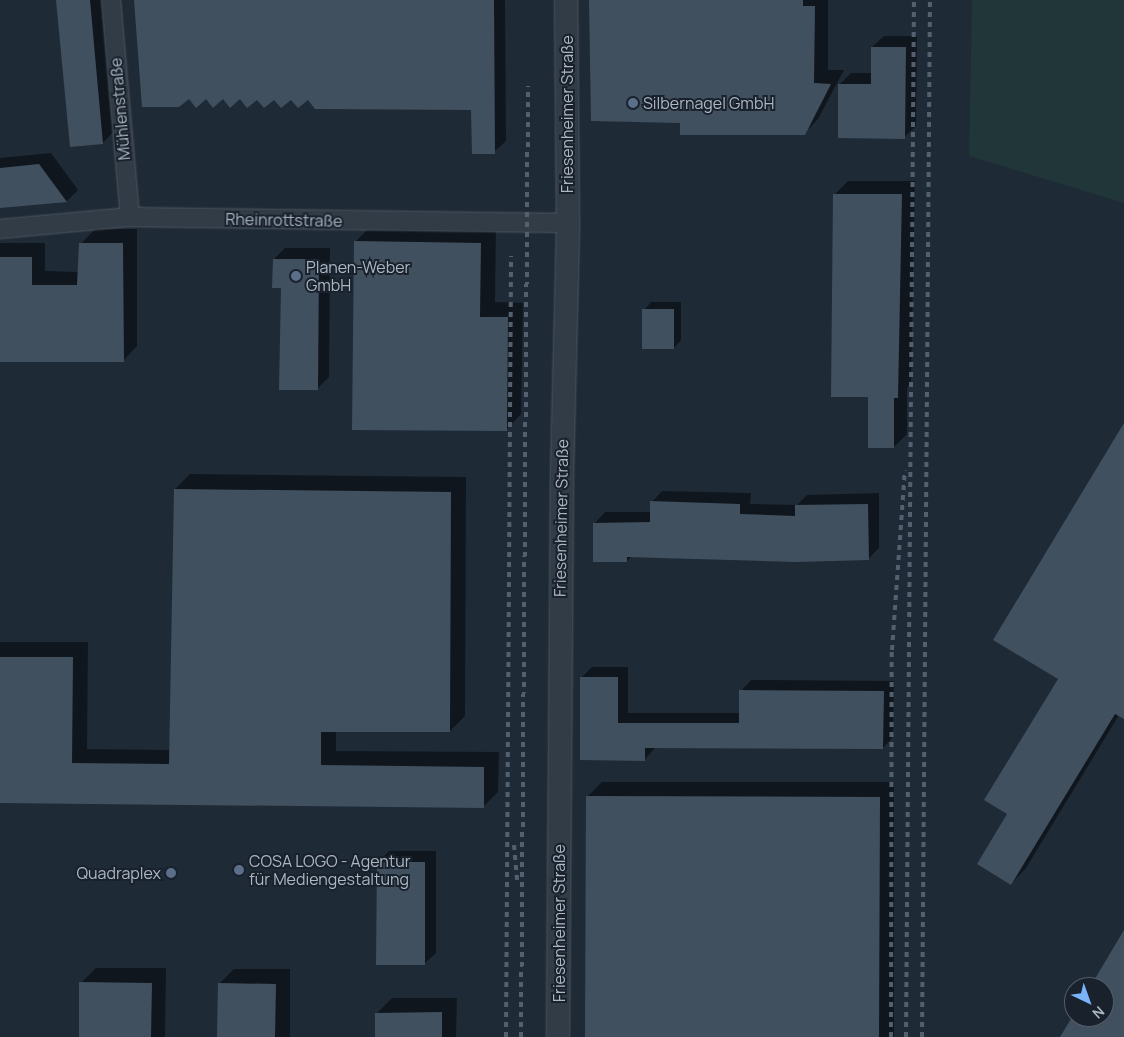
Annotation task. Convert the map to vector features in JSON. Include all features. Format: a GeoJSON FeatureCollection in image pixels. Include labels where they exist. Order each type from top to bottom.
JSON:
{"type":"FeatureCollection","features":[{"type":"Feature","properties":{"kind":"street","name":"Mühlenstraße"},"geometry":{"type":"LineString","coordinates":[[110,0],[130,217]]}},
{"type":"Feature","properties":{"kind":"street","name":"Friesenheimer Straße"},"geometry":{"type":"LineString","coordinates":[[558,1037],[562,494],[568,223],[566,0]]}},
{"type":"Feature","properties":{"kind":"street","name":"Rheinrottstraße"},"geometry":{"type":"LineString","coordinates":[[0,229],[130,217],[568,223]]}},
{"type":"Feature","properties":{"kind":"green space"},"geometry":{"type":"Polygon","coordinates":[[[972,0],[1124,0],[1124,203],[969,156],[972,0]]]}},
{"type":"Feature","properties":{"kind":"building"},"geometry":{"type":"Polygon","coordinates":[[[56,0],[90,0],[103,144],[70,147],[56,0]]]}},
{"type":"Feature","properties":{"kind":"building"},"geometry":{"type":"Polygon","coordinates":[[[134,0],[494,0],[495,154],[472,154],[471,110],[315,109],[308,100],[298,108],[291,100],[281,108],[274,100],[264,108],[257,100],[247,108],[240,99],[230,108],[223,99],[213,108],[206,99],[196,108],[189,99],[179,107],[142,107],[134,0]]]}},
{"type":"Feature","properties":{"kind":"building"},"geometry":{"type":"Polygon","coordinates":[[[589,0],[803,0],[803,6],[815,6],[814,83],[831,84],[805,135],[680,135],[680,123],[591,121],[589,0]]]}},
{"type":"Feature","properties":{"kind":"building"},"geometry":{"type":"Polygon","coordinates":[[[871,47],[906,47],[905,139],[838,138],[838,84],[871,84],[871,47]]]}},
{"type":"Feature","properties":{"kind":"building"},"geometry":{"type":"Polygon","coordinates":[[[39,164],[67,202],[0,208],[0,168],[39,164]]]}},
{"type":"Feature","properties":{"kind":"building"},"geometry":{"type":"Polygon","coordinates":[[[833,194],[902,194],[898,398],[894,398],[894,448],[868,448],[868,397],[831,397],[833,194]]]}},
{"type":"Feature","properties":{"kind":"building"},"geometry":{"type":"Polygon","coordinates":[[[354,241],[481,243],[480,317],[508,317],[507,431],[352,430],[354,241]]]}},
{"type":"Feature","properties":{"kind":"building"},"geometry":{"type":"Polygon","coordinates":[[[79,243],[123,243],[124,362],[0,362],[0,257],[32,257],[32,285],[77,285],[79,243]]]}},
{"type":"Feature","properties":{"kind":"building"},"geometry":{"type":"Polygon","coordinates":[[[273,259],[319,259],[318,390],[279,390],[281,288],[272,288],[273,259]]]}},
{"type":"Feature","properties":{"kind":"building"},"geometry":{"type":"Polygon","coordinates":[[[642,309],[674,309],[674,349],[642,349],[642,309]]]}},
{"type":"Feature","properties":{"kind":"building"},"geometry":{"type":"Polygon","coordinates":[[[1124,423],[1124,719],[1115,714],[1011,885],[977,864],[1007,814],[984,800],[1058,679],[993,640],[1124,423]]]}},
{"type":"Feature","properties":{"kind":"building"},"geometry":{"type":"Polygon","coordinates":[[[174,489],[451,492],[450,732],[321,732],[321,765],[484,767],[484,808],[0,803],[0,657],[73,657],[72,763],[169,764],[174,489]]]}},
{"type":"Feature","properties":{"kind":"building"},"geometry":{"type":"Polygon","coordinates":[[[650,501],[740,504],[740,514],[795,516],[795,505],[868,504],[869,560],[796,562],[627,557],[627,562],[593,562],[593,523],[650,522],[650,501]]]}},
{"type":"Feature","properties":{"kind":"building"},"geometry":{"type":"Polygon","coordinates":[[[580,677],[618,677],[618,723],[739,723],[739,690],[884,691],[883,749],[645,748],[645,761],[580,760],[580,677]]]}},
{"type":"Feature","properties":{"kind":"building"},"geometry":{"type":"Polygon","coordinates":[[[586,796],[880,797],[879,1037],[585,1037],[586,796]]]}},
{"type":"Feature","properties":{"kind":"building"},"geometry":{"type":"Polygon","coordinates":[[[377,862],[425,862],[425,965],[376,965],[377,862]]]}},
{"type":"Feature","properties":{"kind":"building"},"geometry":{"type":"Polygon","coordinates":[[[1124,930],[1124,1037],[1060,1037],[1066,1027],[1114,1027],[1114,977],[1096,977],[1124,930]]]}},
{"type":"Feature","properties":{"kind":"building"},"geometry":{"type":"Polygon","coordinates":[[[79,982],[152,983],[151,1037],[79,1037],[79,982]]]}},
{"type":"Feature","properties":{"kind":"building"},"geometry":{"type":"Polygon","coordinates":[[[218,983],[276,984],[275,1037],[217,1037],[218,983]]]}},
{"type":"Feature","properties":{"kind":"building"},"geometry":{"type":"Polygon","coordinates":[[[442,1012],[442,1037],[375,1037],[375,1013],[442,1012]]]}},
{"type":"Feature","properties":{"kind":"railway"},"geometry":{"type":"LineString","coordinates":[[906,1037],[914,0]]}},
{"type":"Feature","properties":{"kind":"railway"},"geometry":{"type":"LineString","coordinates":[[922,1037],[930,0]]}},
{"type":"Feature","properties":{"kind":"railway"},"geometry":{"type":"LineString","coordinates":[[521,1037],[528,86]]}},
{"type":"Feature","properties":{"kind":"railway"},"geometry":{"type":"LineString","coordinates":[[506,1037],[511,256]]}},
{"type":"Feature","properties":{"kind":"railway"},"geometry":{"type":"LineString","coordinates":[[891,1037],[892,650],[905,470]]}},
{"type":"Feature","properties":{"kind":"railway"},"geometry":{"type":"LineString","coordinates":[[514,845],[517,880]]}},
{"type":"Feature","properties":{"kind":"place","name":"Silbernagel GmbH"},"geometry":{"type":"Point","coordinates":[633,103]}},
{"type":"Feature","properties":{"kind":"place","name":"Planen-Weber GmbH"},"geometry":{"type":"Point","coordinates":[296,276]}},
{"type":"Feature","properties":{"kind":"place","name":"COSA LOGO - Agentur für Mediengestaltung"},"geometry":{"type":"Point","coordinates":[239,870]}},
{"type":"Feature","properties":{"kind":"place","name":"Quadraplex"},"geometry":{"type":"Point","coordinates":[171,873]}}]}
